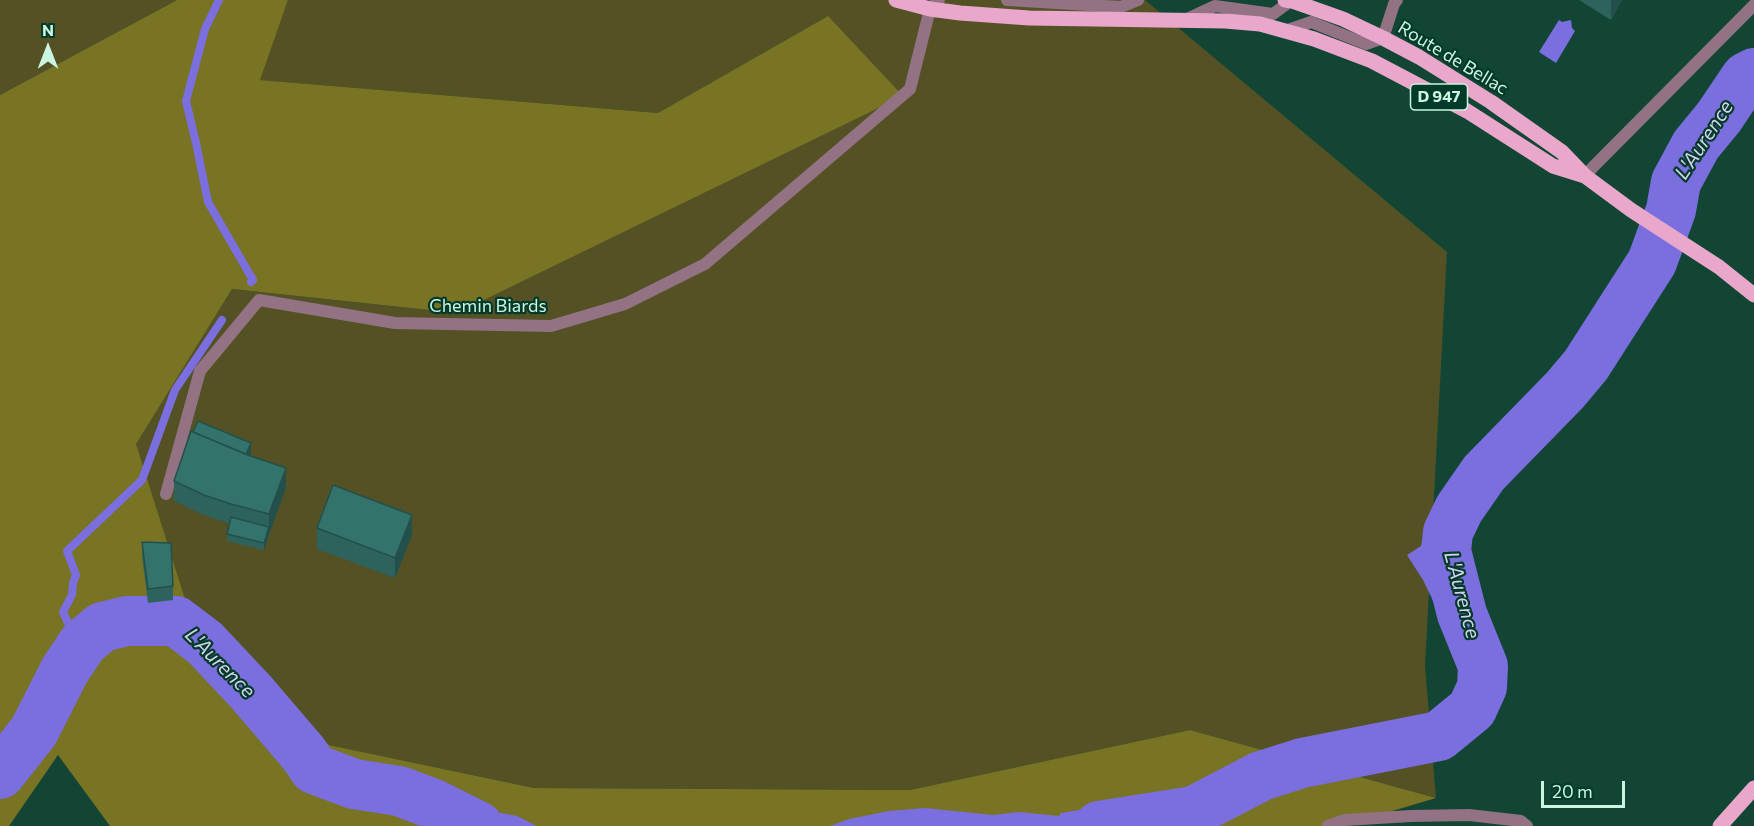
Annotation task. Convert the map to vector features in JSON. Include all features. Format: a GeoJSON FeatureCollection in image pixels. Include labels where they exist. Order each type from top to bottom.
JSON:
{"type":"FeatureCollection","features":[{"type":"Feature","properties":{"kind":"main road","name":"Route de Bellac"},"geometry":{"type":"LineString","coordinates":[[896,0],[934,4],[960,13],[1029,18],[1225,21],[1260,24],[1314,39],[1372,61],[1467,111],[1553,166],[1586,176]]}},
{"type":"Feature","properties":{"kind":"main road","name":"Route de Bellac"},"geometry":{"type":"LineString","coordinates":[[1290,0],[1343,19],[1383,38],[1419,57],[1491,102],[1562,152],[1586,176],[1631,210],[1719,267],[1754,295]]}},
{"type":"Feature","properties":{"kind":"main road"},"geometry":{"type":"LineString","coordinates":[[1720,826],[1754,788]]}},
{"type":"Feature","properties":{"kind":"street"},"geometry":{"type":"LineString","coordinates":[[1006,0],[1121,7],[1138,0]]}},
{"type":"Feature","properties":{"kind":"street"},"geometry":{"type":"LineString","coordinates":[[1184,20],[1215,6],[1273,14],[1290,0]]}},
{"type":"Feature","properties":{"kind":"street"},"geometry":{"type":"LineString","coordinates":[[1285,31],[1311,22],[1366,44],[1383,38],[1397,0]]}},
{"type":"Feature","properties":{"kind":"street","name":"Chemin Biards"},"geometry":{"type":"LineString","coordinates":[[166,494],[200,371],[259,300],[395,323],[551,326],[625,304],[705,264],[910,89],[934,4]]}},
{"type":"Feature","properties":{"kind":"street"},"geometry":{"type":"LineString","coordinates":[[1586,176],[1602,157],[1754,5]]}},
{"type":"Feature","properties":{"kind":"street"},"geometry":{"type":"LineString","coordinates":[[1328,826],[1345,819],[1469,815],[1521,821],[1527,826]]}},
{"type":"Feature","properties":{"kind":"shaded area"},"geometry":{"type":"Polygon","coordinates":[[[0,0],[177,0],[0,95],[0,0]]]}},
{"type":"Feature","properties":{"kind":"shaded area"},"geometry":{"type":"Polygon","coordinates":[[[177,0],[288,0],[260,80],[658,113],[828,16],[903,96],[457,313],[232,289],[136,444],[187,605],[329,745],[534,788],[910,790],[1190,730],[1436,798],[1342,826],[110,826],[58,755],[9,826],[0,826],[0,95],[177,0]]]}},
{"type":"Feature","properties":{"kind":"shaded area"},"geometry":{"type":"Polygon","coordinates":[[[288,0],[1145,0],[1447,252],[1425,666],[1436,798],[1190,730],[910,790],[534,788],[329,745],[187,605],[135,444],[232,289],[457,313],[828,16],[658,113],[259,80],[288,0]]]}},
{"type":"Feature","properties":{"kind":"shaded area"},"geometry":{"type":"Polygon","coordinates":[[[1559,20],[1562,22],[1571,20],[1575,31],[1556,63],[1539,52],[1559,20]]]}},
{"type":"Feature","properties":{"kind":"shaded area"},"geometry":{"type":"Polygon","coordinates":[[[1754,60],[1754,73],[1746,77],[1719,117],[1696,145],[1676,182],[1671,210],[1654,200],[1677,151],[1707,105],[1723,93],[1748,63],[1754,60]]]}},
{"type":"Feature","properties":{"kind":"shaded area"},"geometry":{"type":"Polygon","coordinates":[[[1640,249],[1653,257],[1652,262],[1586,365],[1565,390],[1484,473],[1459,509],[1448,532],[1446,551],[1462,614],[1483,666],[1482,687],[1472,709],[1439,736],[1302,763],[1261,776],[1194,811],[1099,826],[830,826],[849,819],[889,811],[925,808],[993,815],[1019,812],[1059,816],[1061,813],[1167,797],[1201,788],[1251,753],[1315,746],[1435,724],[1457,705],[1467,680],[1468,664],[1452,640],[1423,580],[1407,555],[1421,546],[1432,516],[1494,442],[1522,416],[1582,346],[1614,297],[1640,249]]]}},
{"type":"Feature","properties":{"kind":"shaded area"},"geometry":{"type":"Polygon","coordinates":[[[112,604],[187,605],[225,641],[270,700],[314,747],[335,762],[373,772],[406,777],[472,812],[484,815],[502,813],[517,816],[537,826],[478,826],[436,805],[399,791],[354,784],[314,769],[251,692],[205,643],[176,621],[127,621],[102,627],[83,643],[65,670],[34,731],[0,774],[0,750],[8,744],[13,729],[29,705],[35,706],[71,621],[84,610],[112,604]]]}},
{"type":"Feature","properties":{"kind":"building"},"geometry":{"type":"Polygon","coordinates":[[[198,421],[251,443],[246,454],[193,432],[198,421]]]}},
{"type":"Feature","properties":{"kind":"building"},"geometry":{"type":"Polygon","coordinates":[[[191,431],[245,454],[286,468],[269,514],[204,495],[174,481],[191,431]]]}},
{"type":"Feature","properties":{"kind":"building"},"geometry":{"type":"Polygon","coordinates":[[[333,485],[412,515],[395,558],[317,528],[333,485]]]}},
{"type":"Feature","properties":{"kind":"building"},"geometry":{"type":"Polygon","coordinates":[[[231,517],[269,527],[264,543],[227,534],[231,517]]]}},
{"type":"Feature","properties":{"kind":"building"},"geometry":{"type":"Polygon","coordinates":[[[142,542],[171,543],[173,586],[148,589],[142,542]]]}},
{"type":"Feature","properties":{"kind":"waterway"},"geometry":{"type":"LineString","coordinates":[[219,0],[205,29],[186,101],[208,202],[253,280],[251,282]]}},
{"type":"Feature","properties":{"kind":"waterway","name":"L'Aurence"},"geometry":{"type":"LineString","coordinates":[[1099,826],[1194,811],[1261,776],[1302,763],[1439,736],[1472,709],[1482,687],[1483,666],[1462,614],[1446,551],[1448,532],[1459,509],[1484,473],[1565,390],[1586,365],[1652,262],[1671,210],[1676,182],[1696,145],[1719,117],[1746,77],[1754,73]]}},
{"type":"Feature","properties":{"kind":"waterway"},"geometry":{"type":"LineString","coordinates":[[68,623],[63,612],[72,595],[76,575],[67,551],[142,480],[175,390],[222,320]]}},
{"type":"Feature","properties":{"kind":"waterway","name":"L'Aurence"},"geometry":{"type":"LineString","coordinates":[[0,774],[34,731],[65,670],[83,643],[102,627],[127,621],[176,621],[205,643],[251,692],[314,769],[354,784],[399,791],[436,805],[478,826]]}}]}
